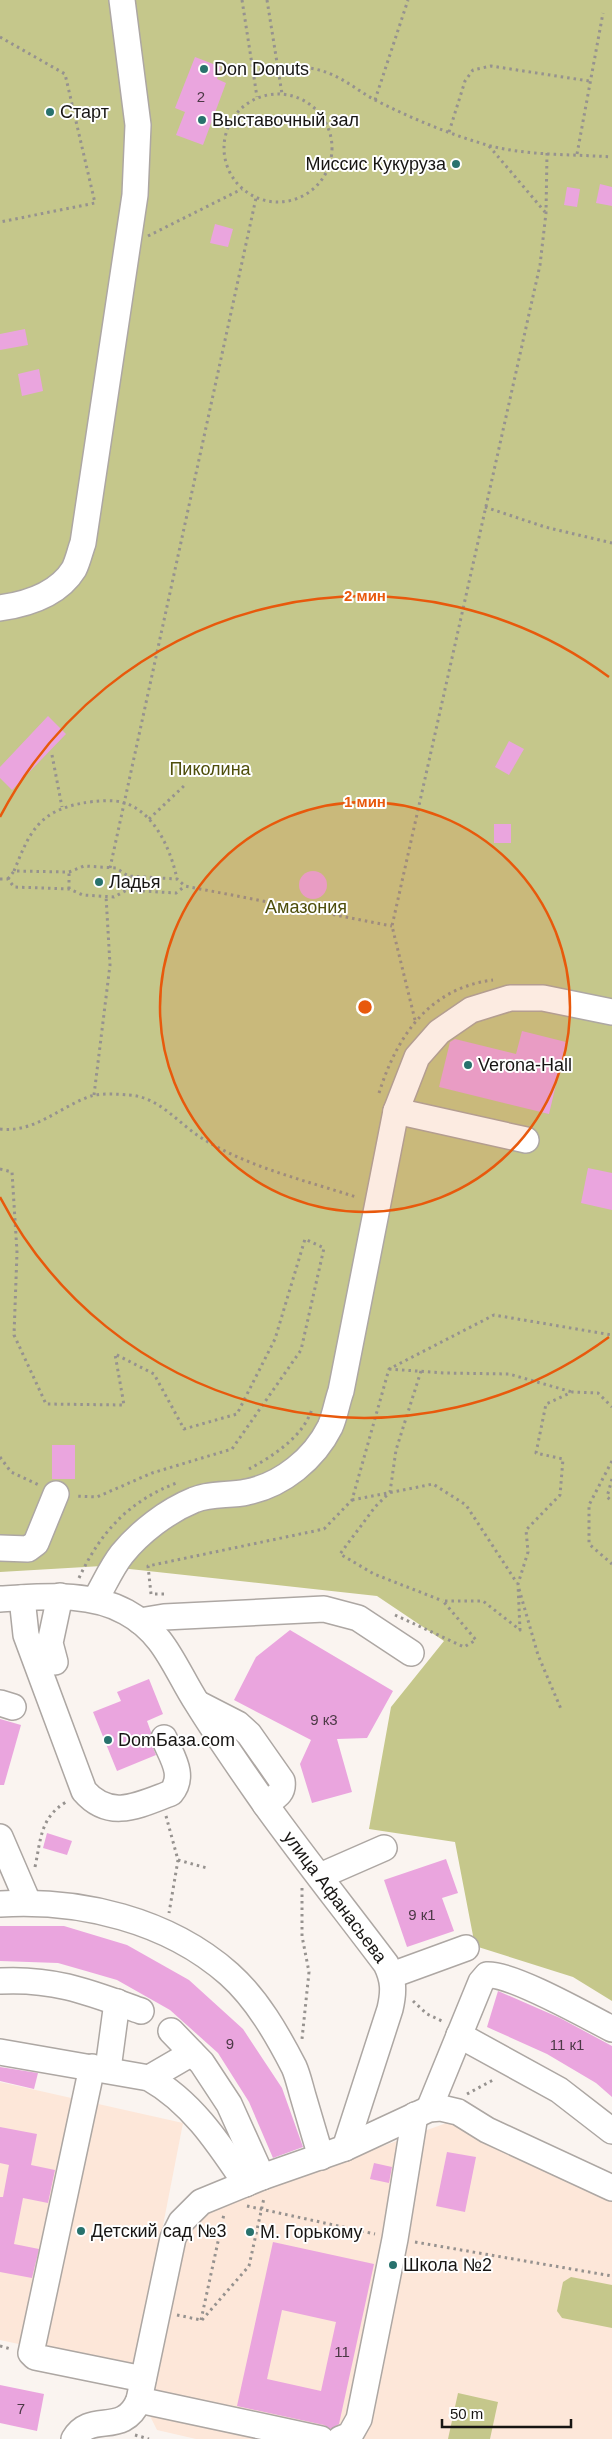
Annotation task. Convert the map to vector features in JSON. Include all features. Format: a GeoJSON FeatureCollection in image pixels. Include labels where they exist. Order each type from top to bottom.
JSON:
{"type":"FeatureCollection","features":[{"type":"Feature","properties":{"kind":"street"},"geometry":{"type":"LineString","coordinates":[[0,608],[21,605],[48,594],[64,581],[74,568],[83,543],[135,195],[138,124],[122,0]]}},
{"type":"Feature","properties":{"kind":"street"},"geometry":{"type":"LineString","coordinates":[[95,1600],[121,1556],[137,1538],[168,1514],[196,1499],[268,1487],[287,1476],[316,1451],[330,1425],[341,1390],[387,1105],[417,1057],[439,1032],[471,1010],[510,998],[543,998],[612,1012]]}},
{"type":"Feature","properties":{"kind":"street"},"geometry":{"type":"LineString","coordinates":[[387,1105],[526,1140]]}},
{"type":"Feature","properties":{"kind":"street"},"geometry":{"type":"LineString","coordinates":[[0,1548],[28,1549],[36,1543],[56,1494]]}},
{"type":"Feature","properties":{"kind":"street"},"geometry":{"type":"LineString","coordinates":[[55,1662],[50,1643],[65,1596]]}},
{"type":"Feature","properties":{"kind":"street","name":"улица Афанасьева"},"geometry":{"type":"LineString","coordinates":[[11,1599],[65,1596],[95,1600],[125,1611],[140,1621],[161,1640],[196,1703],[265,1804],[386,1964],[392,1975],[394,1990],[390,2009],[345,2148]]}},
{"type":"Feature","properties":{"kind":"street"},"geometry":{"type":"LineString","coordinates":[[11,1599],[84,1791],[92,1801],[107,1808],[125,1809],[170,1793],[178,1779],[178,1773],[164,1738]]}},
{"type":"Feature","properties":{"kind":"street"},"geometry":{"type":"LineString","coordinates":[[140,1621],[164,1616],[324,1609],[358,1618],[411,1653]]}},
{"type":"Feature","properties":{"kind":"street"},"geometry":{"type":"LineString","coordinates":[[0,1837],[28,1902]]}},
{"type":"Feature","properties":{"kind":"street"},"geometry":{"type":"LineString","coordinates":[[320,1876],[384,1848]]}},
{"type":"Feature","properties":{"kind":"street"},"geometry":{"type":"LineString","coordinates":[[0,1904],[28,1902],[73,1906],[132,1919],[182,1941],[229,1974],[263,2012],[295,2069],[321,2158]]}},
{"type":"Feature","properties":{"kind":"street"},"geometry":{"type":"LineString","coordinates":[[392,1975],[466,1948]]}},
{"type":"Feature","properties":{"kind":"street"},"geometry":{"type":"LineString","coordinates":[[340,2439],[350,2435],[359,2419],[395,2239],[428,2111],[481,1982],[487,1975],[497,1974],[545,1995],[612,2029]]}},
{"type":"Feature","properties":{"kind":"street"},"geometry":{"type":"LineString","coordinates":[[0,1981],[25,1980],[78,1988],[141,2011]]}},
{"type":"Feature","properties":{"kind":"street"},"geometry":{"type":"LineString","coordinates":[[117,2002],[32,2353],[35,2357],[141,2389],[320,2439]]}},
{"type":"Feature","properties":{"kind":"street"},"geometry":{"type":"LineString","coordinates":[[171,2031],[202,2063],[229,2104],[251,2189]]}},
{"type":"Feature","properties":{"kind":"street"},"geometry":{"type":"LineString","coordinates":[[459,2035],[558,2090],[612,2131]]}},
{"type":"Feature","properties":{"kind":"street"},"geometry":{"type":"LineString","coordinates":[[0,2052],[149,2078],[166,2087],[212,2132],[251,2189]]}},
{"type":"Feature","properties":{"kind":"street"},"geometry":{"type":"LineString","coordinates":[[149,2078],[192,2053]]}},
{"type":"Feature","properties":{"kind":"street"},"geometry":{"type":"LineString","coordinates":[[74,2439],[83,2428],[123,2420],[134,2410],[141,2389],[173,2238],[181,2222],[201,2202],[251,2189],[428,2111],[458,2112],[487,2130],[612,2188]]}},
{"type":"Feature","properties":{"kind":"path"},"geometry":{"type":"LineString","coordinates":[[242,0],[258,97]]}},
{"type":"Feature","properties":{"kind":"path"},"geometry":{"type":"LineString","coordinates":[[267,0],[282,94]]}},
{"type":"Feature","properties":{"kind":"path"},"geometry":{"type":"LineString","coordinates":[[375,100],[408,0]]}},
{"type":"Feature","properties":{"kind":"path"},"geometry":{"type":"LineString","coordinates":[[577,154],[603,13]]}},
{"type":"Feature","properties":{"kind":"path"},"geometry":{"type":"LineString","coordinates":[[0,36],[65,74],[94,203],[0,222]]}},
{"type":"Feature","properties":{"kind":"path"},"geometry":{"type":"LineString","coordinates":[[253,71],[277,66],[304,67],[334,75],[375,100],[418,121],[489,145],[547,153],[612,157]]}},
{"type":"Feature","properties":{"kind":"path"},"geometry":{"type":"LineString","coordinates":[[449,132],[465,81],[473,70],[491,66],[589,81]]}},
{"type":"Feature","properties":{"kind":"path"},"geometry":{"type":"LineString","coordinates":[[282,94],[305,100],[321,114],[329,130],[332,150],[328,169],[313,190],[297,199],[280,203],[256,198],[242,189],[230,175],[224,158],[224,139],[230,121],[243,106],[258,97],[282,94]]}},
{"type":"Feature","properties":{"kind":"path"},"geometry":{"type":"LineString","coordinates":[[489,145],[546,213]]}},
{"type":"Feature","properties":{"kind":"path"},"geometry":{"type":"LineString","coordinates":[[416,1033],[415,1020],[392,926],[540,265],[546,213],[547,153]]}},
{"type":"Feature","properties":{"kind":"path"},"geometry":{"type":"LineString","coordinates":[[128,246],[242,189]]}},
{"type":"Feature","properties":{"kind":"path"},"geometry":{"type":"LineString","coordinates":[[110,868],[256,198]]}},
{"type":"Feature","properties":{"kind":"path"},"geometry":{"type":"LineString","coordinates":[[486,508],[545,527],[612,543]]}},
{"type":"Feature","properties":{"kind":"path"},"geometry":{"type":"LineString","coordinates":[[52,755],[62,807]]}},
{"type":"Feature","properties":{"kind":"path"},"geometry":{"type":"LineString","coordinates":[[149,819],[186,784]]}},
{"type":"Feature","properties":{"kind":"path"},"geometry":{"type":"LineString","coordinates":[[8,879],[14,871],[25,844],[40,823],[62,807],[91,801],[125,802],[149,819],[164,840],[173,860],[177,879],[185,886],[392,926]]}},
{"type":"Feature","properties":{"kind":"path"},"geometry":{"type":"LineString","coordinates":[[14,871],[70,872],[84,866],[116,868],[128,876],[177,879]]}},
{"type":"Feature","properties":{"kind":"path"},"geometry":{"type":"LineString","coordinates":[[69,888],[70,872]]}},
{"type":"Feature","properties":{"kind":"path"},"geometry":{"type":"LineString","coordinates":[[128,876],[128,890]]}},
{"type":"Feature","properties":{"kind":"path"},"geometry":{"type":"LineString","coordinates":[[0,879],[8,879]]}},
{"type":"Feature","properties":{"kind":"path"},"geometry":{"type":"LineString","coordinates":[[8,879],[14,887],[69,888],[82,895],[114,897],[128,890],[176,893],[185,886]]}},
{"type":"Feature","properties":{"kind":"path"},"geometry":{"type":"LineString","coordinates":[[94,1095],[110,965],[106,896]]}},
{"type":"Feature","properties":{"kind":"path"},"geometry":{"type":"LineString","coordinates":[[387,1105],[385,1072],[399,1042],[415,1020],[436,1002],[461,988],[485,981],[502,979]]}},
{"type":"Feature","properties":{"kind":"path"},"geometry":{"type":"LineString","coordinates":[[0,1129],[15,1131],[28,1128],[94,1095],[130,1095],[145,1098],[159,1104],[199,1136],[223,1150],[258,1164],[356,1197]]}},
{"type":"Feature","properties":{"kind":"path"},"geometry":{"type":"LineString","coordinates":[[0,1169],[12,1172],[17,1252],[14,1335],[46,1404],[124,1405],[115,1354],[154,1374],[184,1429],[237,1414],[275,1339],[305,1240],[324,1248],[301,1350],[232,1449],[152,1473],[97,1497],[56,1494],[10,1472],[0,1457]]}},
{"type":"Feature","properties":{"kind":"path"},"geometry":{"type":"LineString","coordinates":[[354,1207],[358,1188]]}},
{"type":"Feature","properties":{"kind":"path"},"geometry":{"type":"LineString","coordinates":[[173,1594],[151,1594],[148,1566],[324,1529],[352,1500],[388,1369],[494,1315],[612,1336]]}},
{"type":"Feature","properties":{"kind":"path"},"geometry":{"type":"LineString","coordinates":[[388,1369],[421,1372],[509,1374],[572,1392],[598,1393],[612,1407]]}},
{"type":"Feature","properties":{"kind":"path"},"geometry":{"type":"LineString","coordinates":[[421,1372],[396,1450],[390,1492],[375,1507],[340,1554],[374,1574],[443,1601],[484,1601],[520,1630],[518,1584],[528,1552],[526,1530],[560,1495],[563,1459],[536,1453],[546,1404],[572,1392]]}},
{"type":"Feature","properties":{"kind":"path"},"geometry":{"type":"LineString","coordinates":[[247,1470],[269,1458],[293,1439],[311,1413],[314,1404]]}},
{"type":"Feature","properties":{"kind":"path"},"geometry":{"type":"LineString","coordinates":[[612,1461],[589,1505],[589,1544],[612,1564]]}},
{"type":"Feature","properties":{"kind":"path"},"geometry":{"type":"LineString","coordinates":[[612,1479],[607,1497],[612,1501]]}},
{"type":"Feature","properties":{"kind":"path"},"geometry":{"type":"LineString","coordinates":[[65,1596],[100,1538],[130,1508],[156,1490],[182,1481]]}},
{"type":"Feature","properties":{"kind":"path"},"geometry":{"type":"LineString","coordinates":[[352,1500],[432,1484],[466,1505],[518,1584],[538,1655],[560,1709]]}},
{"type":"Feature","properties":{"kind":"path"},"geometry":{"type":"LineString","coordinates":[[391,1613],[417,1627],[464,1647],[476,1640],[443,1601]]}},
{"type":"Feature","properties":{"kind":"path"},"geometry":{"type":"LineString","coordinates":[[161,1796],[178,1860],[166,1934]]}},
{"type":"Feature","properties":{"kind":"path"},"geometry":{"type":"LineString","coordinates":[[44,1825],[53,1809],[68,1800]]}},
{"type":"Feature","properties":{"kind":"path"},"geometry":{"type":"LineString","coordinates":[[295,2069],[304,2030],[309,1972],[302,1936],[302,1853]]}},
{"type":"Feature","properties":{"kind":"path"},"geometry":{"type":"LineString","coordinates":[[178,1860],[207,1868]]}},
{"type":"Feature","properties":{"kind":"path"},"geometry":{"type":"LineString","coordinates":[[428,2111],[500,2076]]}},
{"type":"Feature","properties":{"kind":"path"},"geometry":{"type":"LineString","coordinates":[[201,2320],[249,2266],[262,2209],[266,2186],[251,2189],[262,2209],[395,2239],[612,2276]]}},
{"type":"Feature","properties":{"kind":"path"},"geometry":{"type":"LineString","coordinates":[[201,2320],[224,2211]]}},
{"type":"Feature","properties":{"kind":"path"},"geometry":{"type":"LineString","coordinates":[[171,2314],[201,2320]]}},
{"type":"Feature","properties":{"kind":"shaded area","name":"Детский сад №3"},"geometry":{"type":"Polygon","coordinates":[[[0,2082],[183,2123],[135,2369],[0,2340],[0,2082]]]}},
{"type":"Feature","properties":{"kind":"shaded area","name":"Школа №2"},"geometry":{"type":"Polygon","coordinates":[[[452,2121],[612,2196],[612,2439],[196,2439],[157,2430],[150,2416],[174,2297],[168,2295],[181,2235],[205,2207],[336,2163],[452,2121]]]}},
{"type":"Feature","properties":{"kind":"green space","name":"Амазония"},"geometry":{"type":"Polygon","coordinates":[[[0,0],[612,0],[612,2001],[573,1977],[475,1946],[455,1842],[369,1829],[391,1707],[444,1641],[377,1596],[102,1566],[0,1572],[0,0]]]}},
{"type":"Feature","properties":{"kind":"green space"},"geometry":{"type":"Polygon","coordinates":[[[571,2277],[612,2285],[612,2328],[562,2318],[557,2311],[563,2282],[571,2277]]]}},
{"type":"Feature","properties":{"kind":"green space"},"geometry":{"type":"Polygon","coordinates":[[[458,2393],[498,2402],[490,2439],[448,2439],[458,2393]]]}},
{"type":"Feature","properties":{"kind":"building"},"geometry":{"type":"Polygon","coordinates":[[[195,57],[221,67],[217,79],[226,83],[203,145],[176,135],[185,112],[175,108],[195,57]]]}},
{"type":"Feature","properties":{"kind":"building"},"geometry":{"type":"Polygon","coordinates":[[[600,184],[612,187],[612,206],[596,203],[600,184]]]}},
{"type":"Feature","properties":{"kind":"building"},"geometry":{"type":"Polygon","coordinates":[[[567,187],[580,189],[577,207],[564,205],[567,187]]]}},
{"type":"Feature","properties":{"kind":"building"},"geometry":{"type":"Polygon","coordinates":[[[215,224],[233,229],[228,247],[210,243],[215,224]]]}},
{"type":"Feature","properties":{"kind":"building"},"geometry":{"type":"Polygon","coordinates":[[[25,329],[28,345],[0,350],[0,334],[25,329]]]}},
{"type":"Feature","properties":{"kind":"building"},"geometry":{"type":"Polygon","coordinates":[[[39,369],[43,391],[22,396],[18,374],[39,369]]]}},
{"type":"Feature","properties":{"kind":"building"},"geometry":{"type":"Polygon","coordinates":[[[48,716],[66,734],[12,790],[0,778],[0,767],[48,716]]]}},
{"type":"Feature","properties":{"kind":"building"},"geometry":{"type":"Polygon","coordinates":[[[509,741],[524,749],[509,775],[495,767],[509,741]]]}},
{"type":"Feature","properties":{"kind":"building"},"geometry":{"type":"Polygon","coordinates":[[[494,824],[511,824],[511,843],[494,843],[494,824]]]}},
{"type":"Feature","properties":{"kind":"building"},"geometry":{"type":"Polygon","coordinates":[[[313,871],[323,875],[327,885],[323,895],[313,899],[303,895],[299,885],[303,875],[313,871]]]}},
{"type":"Feature","properties":{"kind":"building"},"geometry":{"type":"Polygon","coordinates":[[[522,1031],[566,1042],[549,1114],[439,1087],[450,1042],[455,1039],[516,1054],[522,1031]]]}},
{"type":"Feature","properties":{"kind":"building"},"geometry":{"type":"Polygon","coordinates":[[[588,1168],[612,1173],[612,1210],[581,1203],[588,1168]]]}},
{"type":"Feature","properties":{"kind":"building"},"geometry":{"type":"Polygon","coordinates":[[[52,1445],[75,1445],[75,1479],[52,1479],[52,1445]]]}},
{"type":"Feature","properties":{"kind":"building"},"geometry":{"type":"Polygon","coordinates":[[[290,1630],[393,1691],[367,1738],[337,1739],[352,1792],[312,1803],[300,1764],[311,1740],[234,1700],[256,1657],[290,1630]]]}},
{"type":"Feature","properties":{"kind":"building"},"geometry":{"type":"Polygon","coordinates":[[[149,1679],[163,1714],[147,1721],[151,1732],[151,1743],[156,1755],[117,1771],[93,1712],[121,1701],[117,1692],[149,1679]]]}},
{"type":"Feature","properties":{"kind":"building"},"geometry":{"type":"Polygon","coordinates":[[[0,1719],[21,1725],[4,1785],[0,1785],[0,1719]]]}},
{"type":"Feature","properties":{"kind":"building"},"geometry":{"type":"Polygon","coordinates":[[[47,1833],[72,1841],[67,1855],[43,1848],[47,1833]]]}},
{"type":"Feature","properties":{"kind":"building"},"geometry":{"type":"Polygon","coordinates":[[[446,1859],[458,1893],[442,1898],[454,1931],[407,1947],[384,1880],[446,1859]]]}},
{"type":"Feature","properties":{"kind":"building"},"geometry":{"type":"Polygon","coordinates":[[[0,1926],[64,1926],[127,1945],[189,1980],[243,2029],[282,2088],[303,2147],[273,2158],[249,2102],[218,2053],[170,2010],[117,1980],[86,1971],[58,1963],[0,1961],[0,1926]]]}},
{"type":"Feature","properties":{"kind":"building"},"geometry":{"type":"Polygon","coordinates":[[[498,1991],[560,2018],[612,2046],[612,2097],[596,2083],[547,2054],[487,2027],[498,1991]]]}},
{"type":"Feature","properties":{"kind":"building"},"geometry":{"type":"Polygon","coordinates":[[[0,2067],[38,2073],[34,2089],[0,2081],[0,2067]]]}},
{"type":"Feature","properties":{"kind":"building"},"geometry":{"type":"Polygon","coordinates":[[[0,2127],[37,2134],[31,2165],[55,2170],[48,2203],[23,2198],[14,2244],[39,2249],[32,2278],[0,2272],[0,2197],[3,2197],[9,2165],[0,2163],[0,2127]]]}},
{"type":"Feature","properties":{"kind":"building"},"geometry":{"type":"Polygon","coordinates":[[[447,2152],[476,2157],[465,2212],[436,2206],[447,2152]]]}},
{"type":"Feature","properties":{"kind":"building"},"geometry":{"type":"Polygon","coordinates":[[[374,2163],[392,2167],[389,2183],[370,2179],[374,2163]]]}},
{"type":"Feature","properties":{"kind":"building"},"geometry":{"type":"Polygon","coordinates":[[[273,2242],[374,2264],[339,2424],[331,2429],[324,2425],[237,2406],[273,2242]],[[282,2310],[267,2379],[321,2391],[336,2322],[282,2310]]]}},
{"type":"Feature","properties":{"kind":"building"},"geometry":{"type":"Polygon","coordinates":[[[0,2385],[44,2394],[37,2431],[0,2423],[0,2385]]]}},
{"type":"Feature","properties":{"kind":"place","name":"Don Donuts"},"geometry":{"type":"Point","coordinates":[204,69]}},
{"type":"Feature","properties":{"kind":"place","name":"Старт"},"geometry":{"type":"Point","coordinates":[50,112]}},
{"type":"Feature","properties":{"kind":"place","name":"Выставочный зал"},"geometry":{"type":"Point","coordinates":[202,120]}},
{"type":"Feature","properties":{"kind":"place","name":"Миссис Кукуруза"},"geometry":{"type":"Point","coordinates":[456,164]}},
{"type":"Feature","properties":{"kind":"place","name":"Ладья"},"geometry":{"type":"Point","coordinates":[99,882]}},
{"type":"Feature","properties":{"kind":"place","name":"Verona-Hall"},"geometry":{"type":"Point","coordinates":[468,1065]}},
{"type":"Feature","properties":{"kind":"place","name":"DomБаза.com"},"geometry":{"type":"Point","coordinates":[108,1740]}},
{"type":"Feature","properties":{"kind":"place","name":"Детский сад №3"},"geometry":{"type":"Point","coordinates":[81,2231]}},
{"type":"Feature","properties":{"kind":"place","name":"М. Горькому"},"geometry":{"type":"Point","coordinates":[250,2232]}},
{"type":"Feature","properties":{"kind":"place","name":"Школа №2"},"geometry":{"type":"Point","coordinates":[393,2265]}},
{"type":"Feature","properties":{"kind":"park label","name":"Пиколина"},"geometry":{"type":"Point","coordinates":[210,769]}}]}
